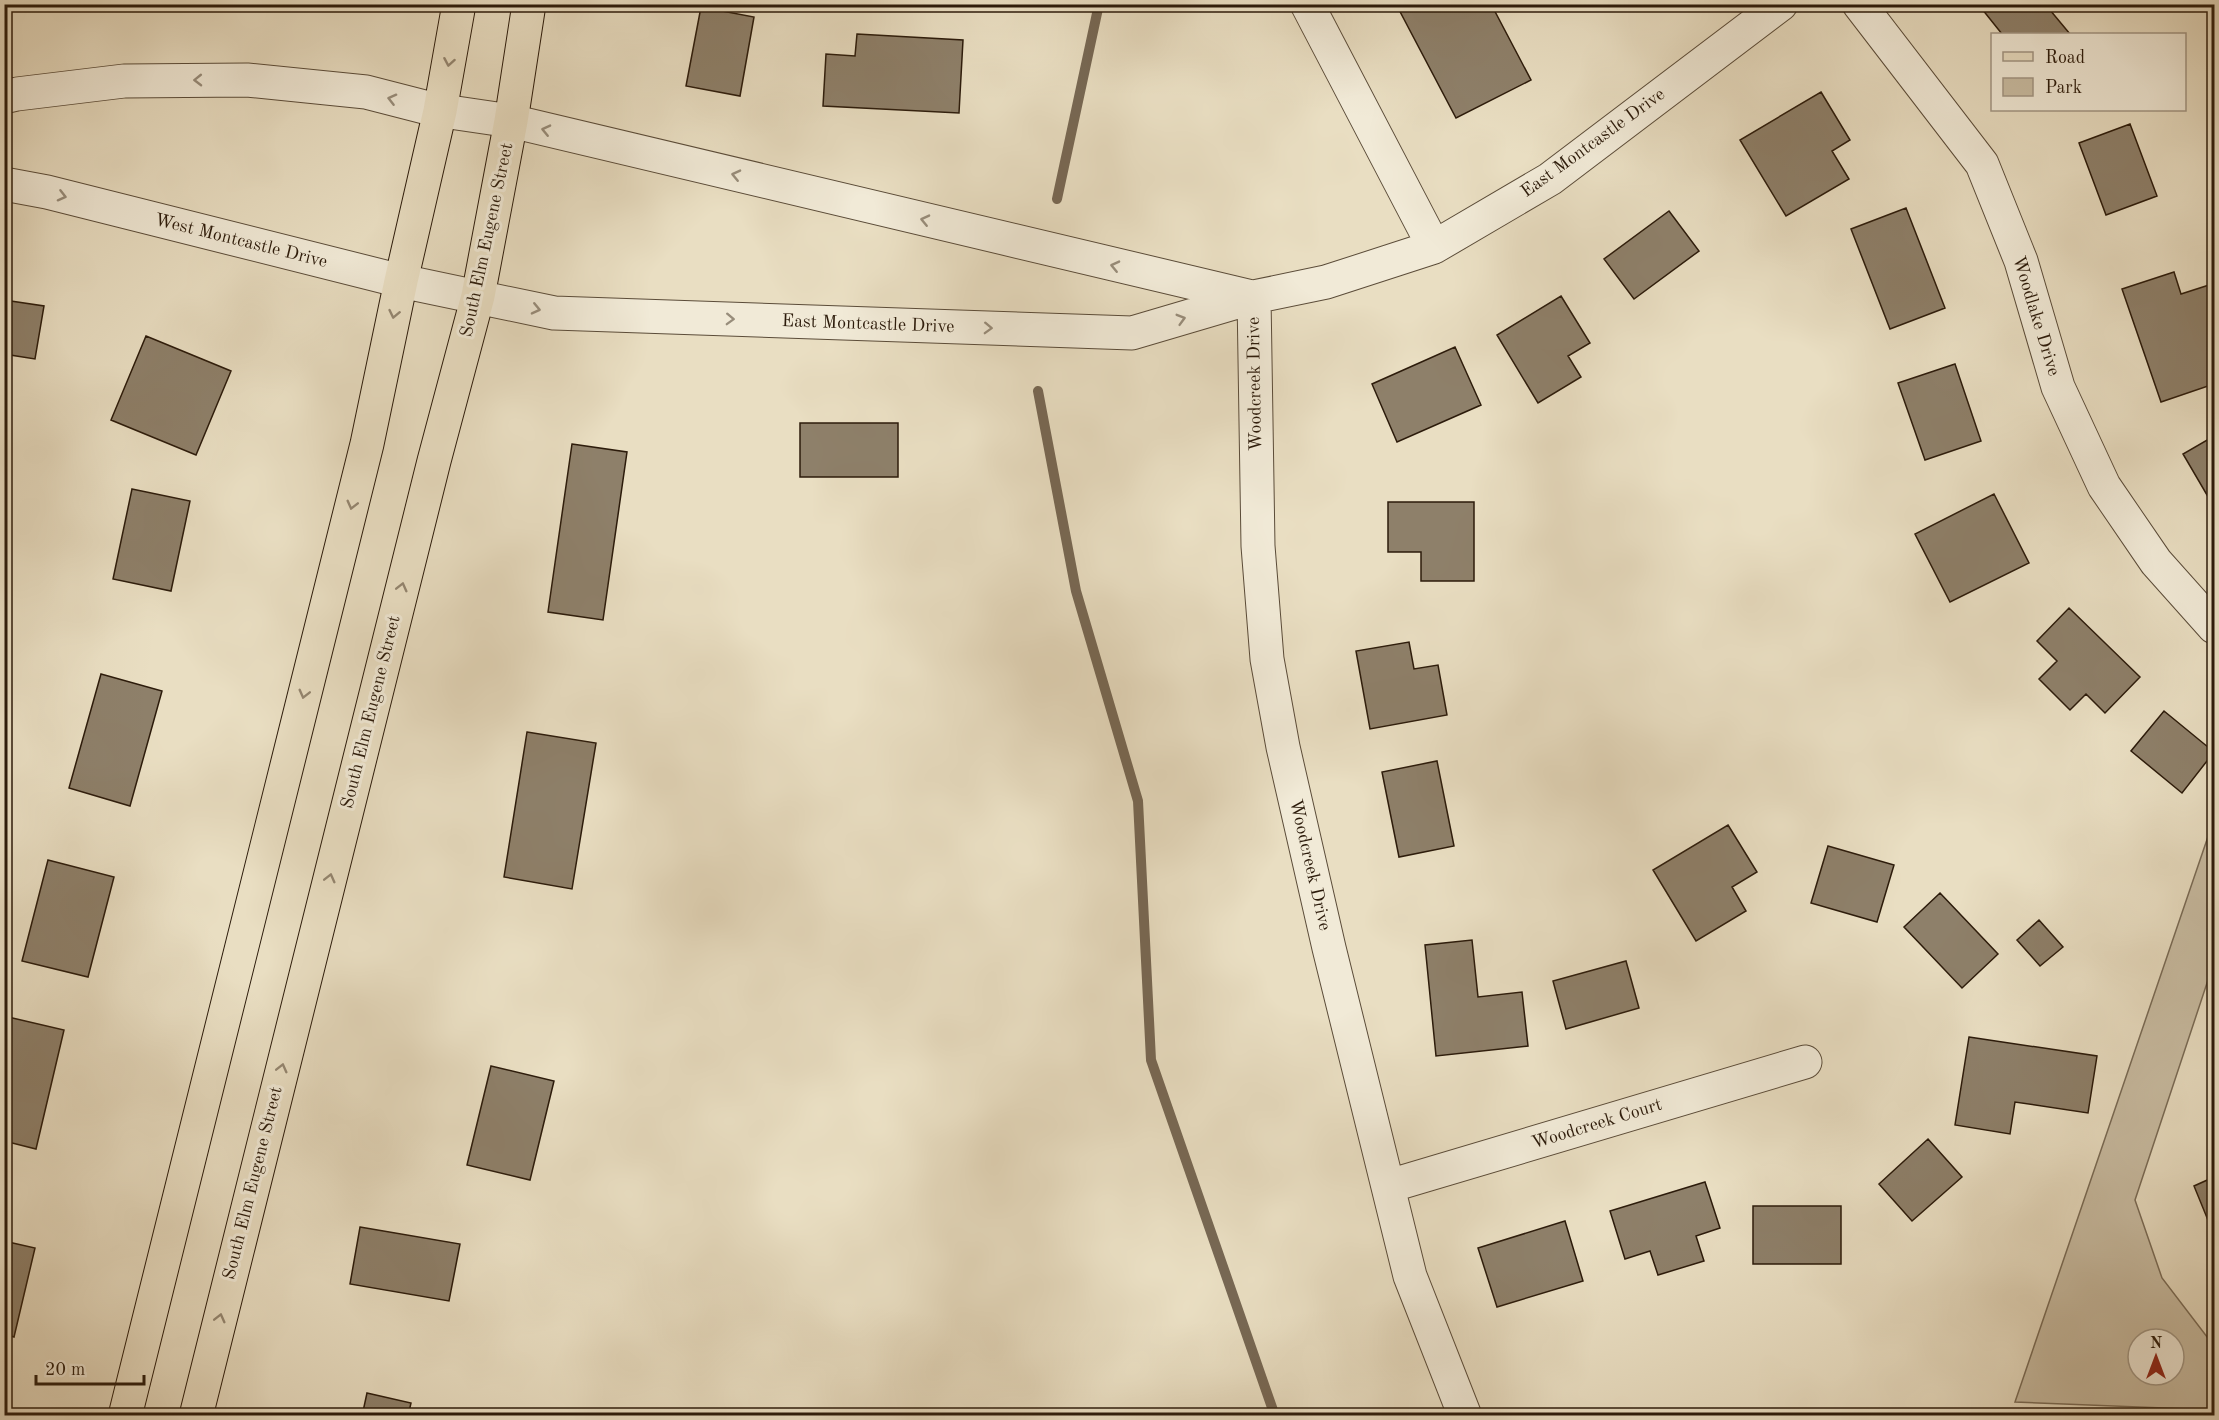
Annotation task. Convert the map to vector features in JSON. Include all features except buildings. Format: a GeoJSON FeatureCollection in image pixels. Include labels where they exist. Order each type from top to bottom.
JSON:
{"type":"FeatureCollection","features":[{"type":"Feature","properties":{"kind":"main road"},"geometry":{"type":"LineString","coordinates":[[125,1416],[367,444],[440,111],[459,4]]}},
{"type":"Feature","properties":{"kind":"main road","name":"South Elm Eugene Street"},"geometry":{"type":"LineString","coordinates":[[196,1416],[434,461],[478,296],[511,121],[529,4]]}},
{"type":"Feature","properties":{"kind":"street"},"geometry":{"type":"LineString","coordinates":[[1307,4],[1434,247]]}},
{"type":"Feature","properties":{"kind":"street","name":"East Montcastle Drive"},"geometry":{"type":"LineString","coordinates":[[478,296],[554,313],[1132,333],[1254,297],[1326,282],[1434,247],[1550,179],[1781,4]]}},
{"type":"Feature","properties":{"kind":"street","name":"Woodlake Drive"},"geometry":{"type":"LineString","coordinates":[[1859,4],[1982,164],[2020,261],[2058,387],[2104,486],[2156,562],[2214,627]]}},
{"type":"Feature","properties":{"kind":"street"},"geometry":{"type":"LineString","coordinates":[[4,97],[124,81],[247,80],[366,92],[440,111],[511,121]]}},
{"type":"Feature","properties":{"kind":"street","name":"East Montcastle Drive"},"geometry":{"type":"LineString","coordinates":[[511,121],[1254,297]]}},
{"type":"Feature","properties":{"kind":"street","name":"West Montcastle Drive"},"geometry":{"type":"LineString","coordinates":[[4,184],[47,192],[401,281],[478,296]]}},
{"type":"Feature","properties":{"kind":"street","name":"Woodcreek Drive"},"geometry":{"type":"LineString","coordinates":[[1254,297],[1258,546],[1267,660],[1283,747],[1329,948],[1410,1276],[1465,1416]]}},
{"type":"Feature","properties":{"kind":"street","name":"Woodcreek Court"},"geometry":{"type":"LineString","coordinates":[[1389,1186],[1805,1062]]}},
{"type":"Feature","properties":{"kind":"green space"},"geometry":{"type":"Polygon","coordinates":[[[2214,819],[2214,962],[2135,1200],[2162,1278],[2214,1346],[2214,1410],[2015,1402],[2214,819]]]}},
{"type":"Feature","properties":{"kind":"waterway"},"geometry":{"type":"LineString","coordinates":[[1057,199],[1099,4]]}},
{"type":"Feature","properties":{"kind":"waterway"},"geometry":{"type":"LineString","coordinates":[[1038,391],[1076,591],[1138,801],[1151,1060],[1275,1416]]}}]}
